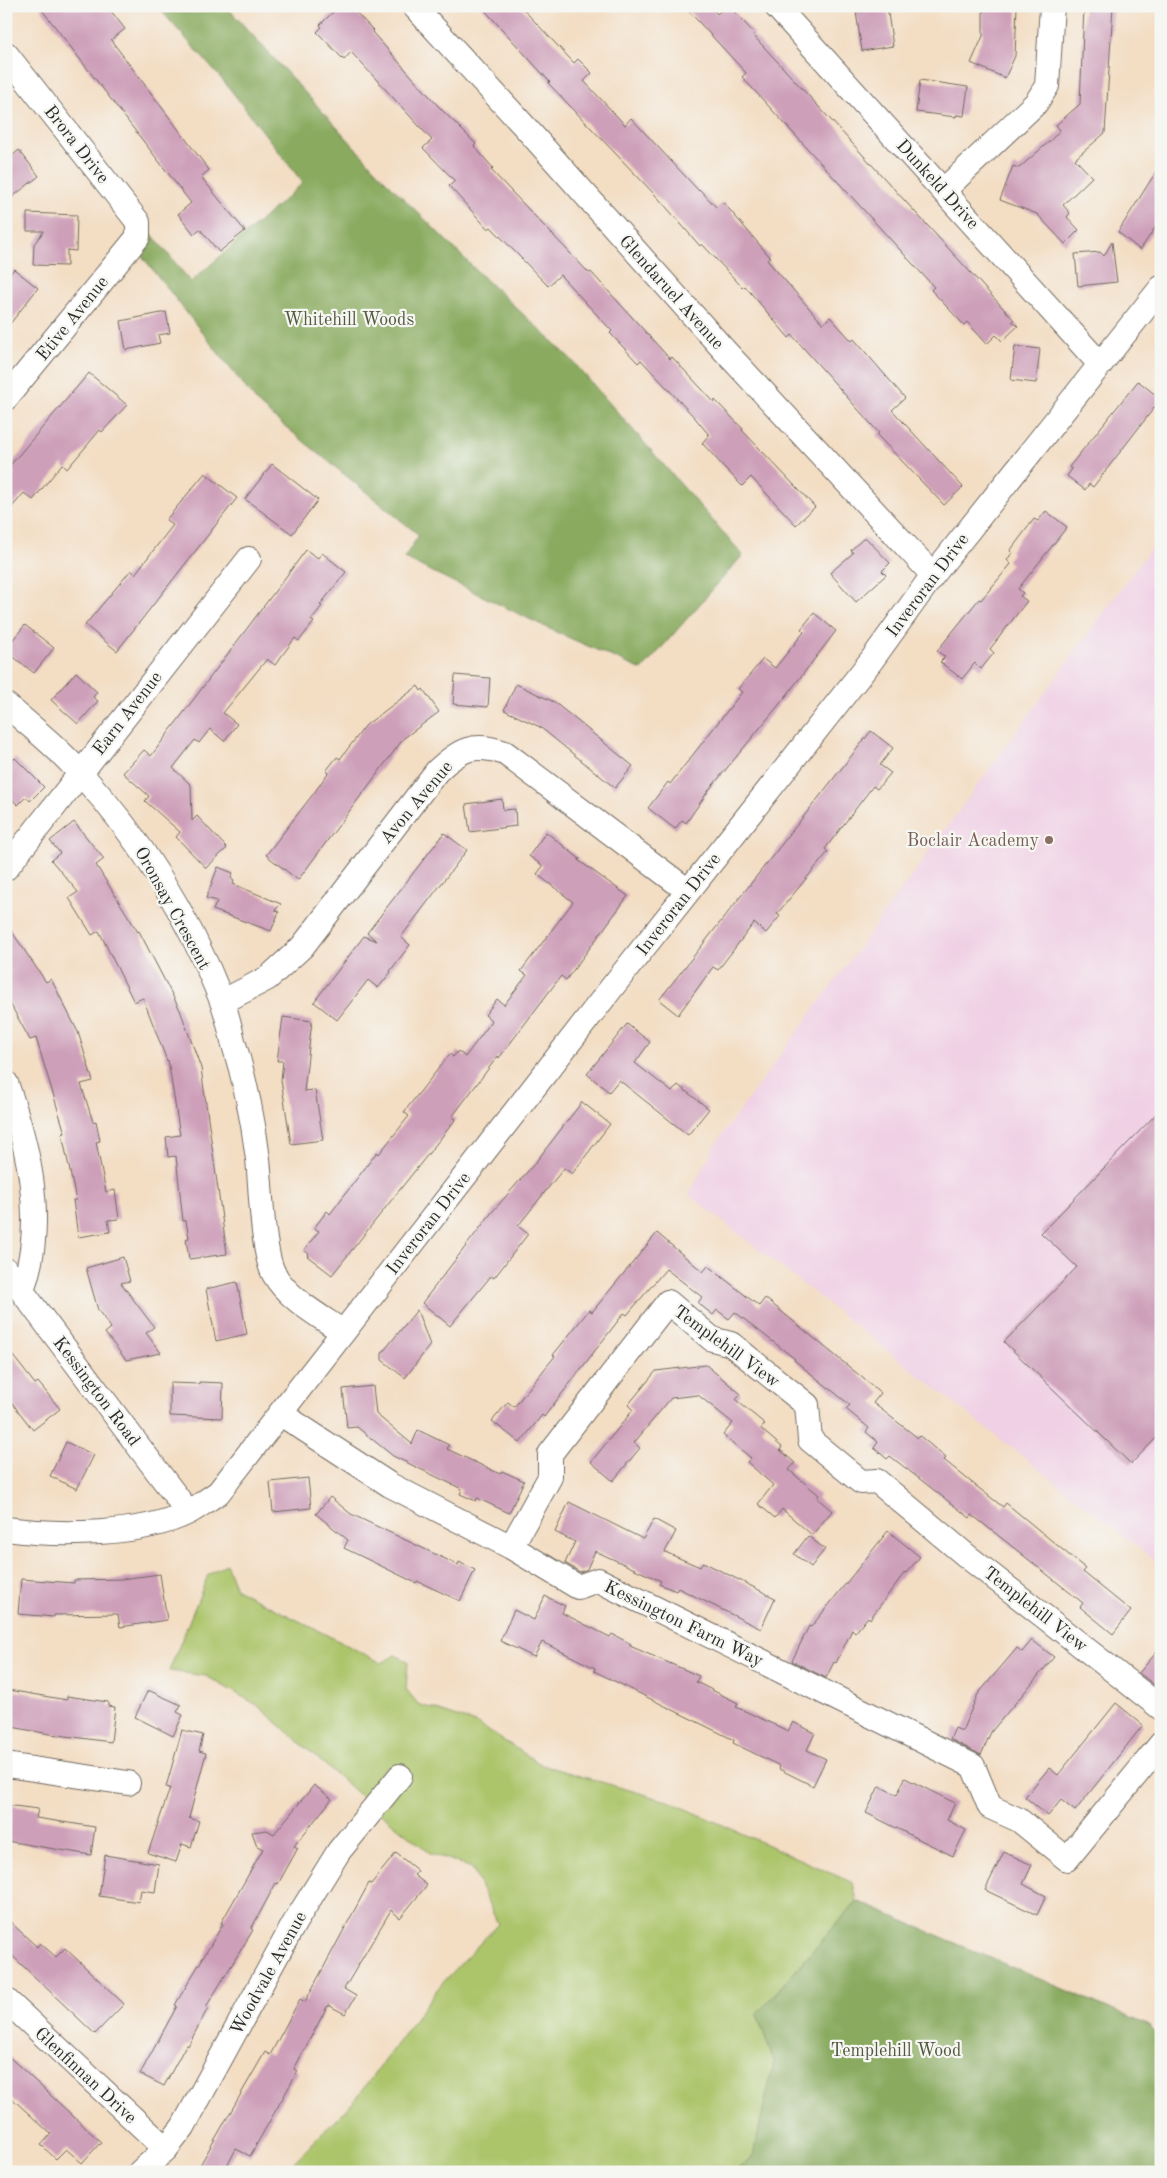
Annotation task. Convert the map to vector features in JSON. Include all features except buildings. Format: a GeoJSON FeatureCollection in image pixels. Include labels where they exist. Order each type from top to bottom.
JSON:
{"type":"FeatureCollection","features":[{"type":"Feature","properties":{"kind":"street","name":"Glendaruel Avenue"},"geometry":{"type":"LineString","coordinates":[[414,6],[724,350],[933,574]]}},
{"type":"Feature","properties":{"kind":"street","name":"Dunkeld Drive"},"geometry":{"type":"LineString","coordinates":[[776,6],[1099,364]]}},
{"type":"Feature","properties":{"kind":"street"},"geometry":{"type":"LineString","coordinates":[[944,190],[1036,104],[1047,86],[1050,67],[1052,6]]}},
{"type":"Feature","properties":{"kind":"street","name":"Brora Drive"},"geometry":{"type":"LineString","coordinates":[[6,54],[138,222],[138,237]]}},
{"type":"Feature","properties":{"kind":"street","name":"Etive Avenue"},"geometry":{"type":"LineString","coordinates":[[6,398],[138,237]]}},
{"type":"Feature","properties":{"kind":"street","name":"Inveroran Drive"},"geometry":{"type":"LineString","coordinates":[[6,1529],[24,1532],[109,1532],[152,1524],[188,1512],[218,1493],[688,891],[871,661],[933,574],[1161,288]]}},
{"type":"Feature","properties":{"kind":"street","name":"Earn Avenue"},"geometry":{"type":"LineString","coordinates":[[6,868],[249,559]]}},
{"type":"Feature","properties":{"kind":"street","name":"Oronsay Crescent"},"geometry":{"type":"LineString","coordinates":[[6,705],[39,732],[80,772],[114,812],[162,882],[192,936],[222,1002],[246,1084],[258,1157],[268,1255],[273,1273],[282,1287],[343,1332]]}},
{"type":"Feature","properties":{"kind":"street","name":"Avon Avenue"},"geometry":{"type":"LineString","coordinates":[[222,1002],[268,978],[302,947],[437,771],[460,752],[474,747],[488,747],[505,753],[688,891]]}},
{"type":"Feature","properties":{"kind":"street"},"geometry":{"type":"LineString","coordinates":[[6,1083],[25,1145],[32,1185],[33,1245],[29,1271],[22,1290]]}},
{"type":"Feature","properties":{"kind":"street","name":"Kessington Road"},"geometry":{"type":"LineString","coordinates":[[6,1270],[188,1512]]}},
{"type":"Feature","properties":{"kind":"street","name":"Templehill View"},"geometry":{"type":"LineString","coordinates":[[512,1547],[550,1477],[550,1454],[668,1302],[712,1339],[731,1344],[806,1405],[810,1440],[861,1482],[877,1481],[968,1556],[1161,1708]]}},
{"type":"Feature","properties":{"kind":"street","name":"Kessington Farm Way"},"geometry":{"type":"LineString","coordinates":[[281,1414],[390,1485],[512,1547],[578,1587],[598,1580],[973,1766],[990,1808],[1019,1820],[1068,1859],[1161,1744]]}},
{"type":"Feature","properties":{"kind":"street"},"geometry":{"type":"LineString","coordinates":[[6,1765],[128,1783]]}},
{"type":"Feature","properties":{"kind":"street","name":"Woodvale Avenue"},"geometry":{"type":"LineString","coordinates":[[155,2163],[183,2128],[295,1922],[339,1851],[400,1776]]}},
{"type":"Feature","properties":{"kind":"street","name":"Glenfinnan Drive"},"geometry":{"type":"LineString","coordinates":[[6,2000],[155,2163]]}},
{"type":"Feature","properties":{"kind":"shaded area","name":"Boclair Academy"},"geometry":{"type":"Polygon","coordinates":[[[1161,534],[1161,1565],[689,1195],[714,1146],[1161,534]]]}},
{"type":"Feature","properties":{"kind":"green space","name":"Whitehill Woods"},"geometry":{"type":"Polygon","coordinates":[[[157,6],[226,6],[384,179],[480,274],[569,357],[743,555],[642,670],[556,632],[404,558],[419,535],[260,406],[138,251],[151,233],[191,282],[303,183],[226,84],[157,6]]]}},
{"type":"Feature","properties":{"kind":"green space"},"geometry":{"type":"Polygon","coordinates":[[[226,1564],[236,1589],[382,1663],[395,1655],[408,1661],[406,1689],[418,1704],[476,1723],[542,1765],[671,1802],[853,1883],[857,1901],[757,2014],[774,2062],[753,2157],[735,2172],[284,2172],[355,2100],[438,1988],[498,1924],[472,1868],[430,1853],[373,1807],[257,1705],[206,1676],[169,1671],[208,1575],[226,1564]]]}},
{"type":"Feature","properties":{"kind":"green space","name":"Templehill Wood"},"geometry":{"type":"Polygon","coordinates":[[[857,1901],[1150,2026],[1161,2040],[1161,2172],[735,2172],[753,2157],[774,2062],[757,2014],[857,1901]]]}},
{"type":"Feature","properties":{"kind":"place","name":"Boclair Academy"},"geometry":{"type":"Point","coordinates":[1049,840]}}]}
